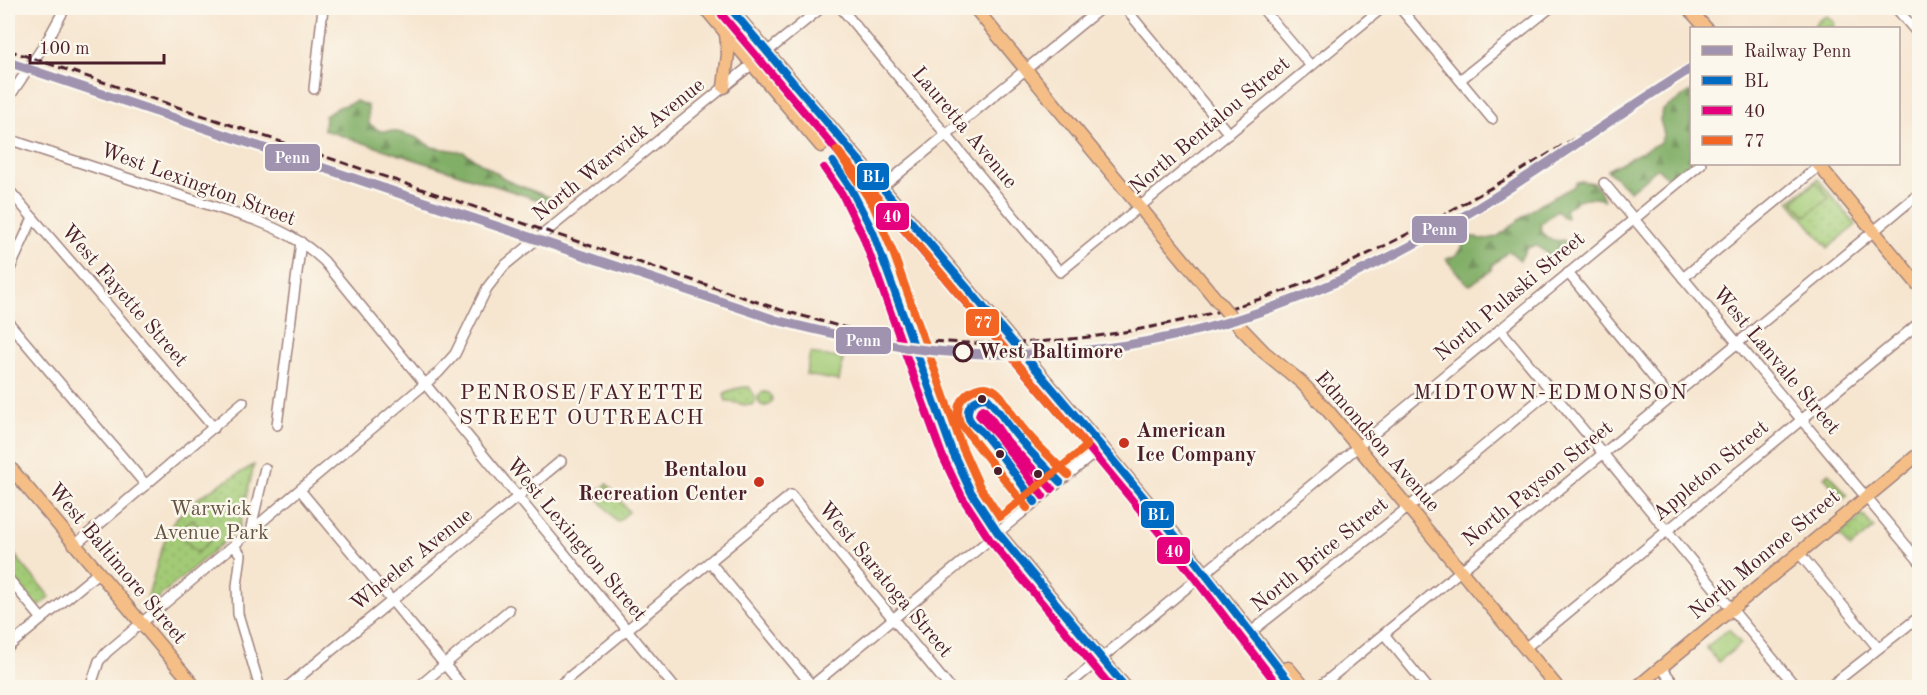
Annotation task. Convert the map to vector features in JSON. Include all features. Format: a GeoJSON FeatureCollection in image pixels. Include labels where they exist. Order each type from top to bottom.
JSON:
{"type":"FeatureCollection","features":[{"type":"Feature","properties":{"kind":"main road"},"geometry":{"type":"LineString","coordinates":[[705,8],[821,146]]}},
{"type":"Feature","properties":{"kind":"main road"},"geometry":{"type":"LineString","coordinates":[[730,8],[1102,447],[1294,687]]}},
{"type":"Feature","properties":{"kind":"main road","name":"Edmondson Avenue"},"geometry":{"type":"LineString","coordinates":[[975,8],[1239,326],[1264,352],[1312,393],[1558,687]]}},
{"type":"Feature","properties":{"kind":"main road"},"geometry":{"type":"LineString","coordinates":[[1688,8],[1702,24]]}},
{"type":"Feature","properties":{"kind":"main road"},"geometry":{"type":"LineString","coordinates":[[724,87],[728,54],[726,33]]}},
{"type":"Feature","properties":{"kind":"main road"},"geometry":{"type":"LineString","coordinates":[[752,64],[763,69],[808,113],[828,124]]}},
{"type":"Feature","properties":{"kind":"main road"},"geometry":{"type":"LineString","coordinates":[[1819,165],[1920,287]]}},
{"type":"Feature","properties":{"kind":"main road","name":"North Monroe Street"},"geometry":{"type":"LineString","coordinates":[[1636,687],[1920,453]]}},
{"type":"Feature","properties":{"kind":"main road","name":"West Baltimore Street"},"geometry":{"type":"LineString","coordinates":[[8,465],[196,687]]}},
{"type":"Feature","properties":{"kind":"main road"},"geometry":{"type":"LineString","coordinates":[[998,532],[1100,659],[1126,687]]}},
{"type":"Feature","properties":{"kind":"main road"},"geometry":{"type":"LineString","coordinates":[[1262,646],[1280,658],[1305,687]]}},
{"type":"Feature","properties":{"kind":"street"},"geometry":{"type":"LineString","coordinates":[[8,99],[48,39],[64,8]]}},
{"type":"Feature","properties":{"kind":"street"},"geometry":{"type":"LineString","coordinates":[[314,89],[322,8]]}},
{"type":"Feature","properties":{"kind":"street","name":"North Warwick Avenue"},"geometry":{"type":"LineString","coordinates":[[90,687],[99,661],[107,652],[425,386],[455,354],[487,288],[504,266],[821,8]]}},
{"type":"Feature","properties":{"kind":"street","name":"Lauretta Avenue"},"geometry":{"type":"LineString","coordinates":[[841,8],[1060,272]]}},
{"type":"Feature","properties":{"kind":"street"},"geometry":{"type":"LineString","coordinates":[[881,188],[1101,8]]}},
{"type":"Feature","properties":{"kind":"street"},"geometry":{"type":"LineString","coordinates":[[1125,8],[1229,134]]}},
{"type":"Feature","properties":{"kind":"street"},"geometry":{"type":"LineString","coordinates":[[1262,8],[1311,66]]}},
{"type":"Feature","properties":{"kind":"street","name":"North Bentalou Street"},"geometry":{"type":"LineString","coordinates":[[1060,272],[1382,8]]}},
{"type":"Feature","properties":{"kind":"street"},"geometry":{"type":"LineString","coordinates":[[1400,8],[1492,119]]}},
{"type":"Feature","properties":{"kind":"street"},"geometry":{"type":"LineString","coordinates":[[1460,80],[1550,8]]}},
{"type":"Feature","properties":{"kind":"street"},"geometry":{"type":"LineString","coordinates":[[1896,8],[1920,36]]}},
{"type":"Feature","properties":{"kind":"street","name":"West Lexington Street"},"geometry":{"type":"LineString","coordinates":[[8,138],[255,220],[301,242],[324,261],[675,687]]}},
{"type":"Feature","properties":{"kind":"street","name":"North Pulaski Street"},"geometry":{"type":"LineString","coordinates":[[1065,687],[1700,165]]}},
{"type":"Feature","properties":{"kind":"street"},"geometry":{"type":"LineString","coordinates":[[1683,278],[1817,165]]}},
{"type":"Feature","properties":{"kind":"street","name":"West Lanvale Street"},"geometry":{"type":"LineString","coordinates":[[1604,183],[1920,562]]}},
{"type":"Feature","properties":{"kind":"street","name":"West Fayette Street"},"geometry":{"type":"LineString","coordinates":[[8,189],[214,428]]}},
{"type":"Feature","properties":{"kind":"street","name":"North Payson Street"},"geometry":{"type":"LineString","coordinates":[[1318,687],[1920,193]]}},
{"type":"Feature","properties":{"kind":"street"},"geometry":{"type":"LineString","coordinates":[[8,273],[33,218]]}},
{"type":"Feature","properties":{"kind":"street"},"geometry":{"type":"LineString","coordinates":[[277,425],[301,242]]}},
{"type":"Feature","properties":{"kind":"street"},"geometry":{"type":"LineString","coordinates":[[1568,273],[1670,398]]}},
{"type":"Feature","properties":{"kind":"street"},"geometry":{"type":"LineString","coordinates":[[8,322],[146,485]]}},
{"type":"Feature","properties":{"kind":"street","name":"Appleton Street"},"geometry":{"type":"LineString","coordinates":[[1525,648],[1920,322]]}},
{"type":"Feature","properties":{"kind":"street"},"geometry":{"type":"LineString","coordinates":[[1500,329],[1797,687]]}},
{"type":"Feature","properties":{"kind":"street","name":"North Brice Street"},"geometry":{"type":"LineString","coordinates":[[1251,632],[1408,508],[1551,390]]}},
{"type":"Feature","properties":{"kind":"street"},"geometry":{"type":"LineString","coordinates":[[75,545],[243,402]]}},
{"type":"Feature","properties":{"kind":"street"},"geometry":{"type":"LineString","coordinates":[[556,687],[710,562],[812,687],[1102,447]]}},
{"type":"Feature","properties":{"kind":"street","name":"Wheeler Avenue"},"geometry":{"type":"LineString","coordinates":[[286,687],[561,461]]}},
{"type":"Feature","properties":{"kind":"street"},"geometry":{"type":"LineString","coordinates":[[250,532],[265,468]]}},
{"type":"Feature","properties":{"kind":"street"},"geometry":{"type":"LineString","coordinates":[[300,490],[464,687]]}},
{"type":"Feature","properties":{"kind":"street","name":"West Saratoga Street"},"geometry":{"type":"LineString","coordinates":[[710,562],[791,495],[950,687]]}},
{"type":"Feature","properties":{"kind":"street"},"geometry":{"type":"LineString","coordinates":[[234,546],[242,555],[237,586],[238,614],[260,687]]}},
{"type":"Feature","properties":{"kind":"street"},"geometry":{"type":"LineString","coordinates":[[1799,553],[1878,648]]}},
{"type":"Feature","properties":{"kind":"street"},"geometry":{"type":"LineString","coordinates":[[8,647],[99,572]]}},
{"type":"Feature","properties":{"kind":"street"},"geometry":{"type":"LineString","coordinates":[[8,578],[42,619]]}},
{"type":"Feature","properties":{"kind":"street"},"geometry":{"type":"LineString","coordinates":[[417,687],[509,610]]}},
{"type":"Feature","properties":{"kind":"street"},"geometry":{"type":"LineString","coordinates":[[1828,687],[1920,616]]}},
{"type":"Feature","properties":{"kind":"street"},"geometry":{"type":"LineString","coordinates":[[1384,634],[1428,687]]}},
{"type":"Feature","properties":{"kind":"street"},"geometry":{"type":"LineString","coordinates":[[1660,667],[1677,687]]}},
{"type":"Feature","properties":{"kind":"green space"},"geometry":{"type":"Polygon","coordinates":[[[1827,16],[1834,22],[1835,27],[1814,27],[1827,16]]]}},
{"type":"Feature","properties":{"kind":"green space"},"geometry":{"type":"Polygon","coordinates":[[[1690,92],[1690,163],[1668,179],[1658,168],[1630,191],[1607,170],[1659,143],[1664,134],[1660,120],[1663,110],[1690,92]]]}},
{"type":"Feature","properties":{"kind":"green space"},"geometry":{"type":"Polygon","coordinates":[[[356,101],[368,106],[369,124],[380,131],[394,131],[415,137],[432,147],[464,152],[510,182],[551,198],[548,203],[324,130],[325,116],[339,107],[356,101]]]}},
{"type":"Feature","properties":{"kind":"green space"},"geometry":{"type":"Polygon","coordinates":[[[1818,179],[1856,225],[1828,248],[1789,201],[1818,179]]]}},
{"type":"Feature","properties":{"kind":"green space"},"geometry":{"type":"Polygon","coordinates":[[[1581,181],[1594,183],[1604,200],[1587,198],[1579,200],[1565,210],[1567,217],[1565,219],[1557,210],[1540,225],[1543,234],[1548,238],[1564,240],[1570,245],[1559,259],[1536,245],[1527,248],[1520,260],[1509,251],[1492,265],[1491,270],[1470,285],[1446,259],[1455,256],[1469,237],[1482,240],[1497,237],[1537,206],[1581,181]]]}},
{"type":"Feature","properties":{"kind":"green space"},"geometry":{"type":"Polygon","coordinates":[[[1816,182],[1829,198],[1806,216],[1793,201],[1816,182]]]}},
{"type":"Feature","properties":{"kind":"green space"},"geometry":{"type":"Polygon","coordinates":[[[810,353],[843,359],[839,381],[806,375],[810,353]]]}},
{"type":"Feature","properties":{"kind":"green space"},"geometry":{"type":"Polygon","coordinates":[[[749,387],[755,399],[754,404],[726,401],[724,395],[729,391],[749,387]]]}},
{"type":"Feature","properties":{"kind":"green space"},"geometry":{"type":"Polygon","coordinates":[[[762,392],[768,392],[772,399],[768,406],[762,406],[758,402],[758,396],[762,392]]]}},
{"type":"Feature","properties":{"kind":"green space","name":"Warwick Avenue Park"},"geometry":{"type":"Polygon","coordinates":[[[254,465],[239,529],[146,608],[162,549],[175,520],[195,501],[254,465]]]}},
{"type":"Feature","properties":{"kind":"green space"},"geometry":{"type":"Polygon","coordinates":[[[1829,473],[1847,495],[1843,499],[1824,477],[1829,473]]]}},
{"type":"Feature","properties":{"kind":"green space"},"geometry":{"type":"Polygon","coordinates":[[[607,484],[629,512],[617,522],[595,494],[607,484]]]}},
{"type":"Feature","properties":{"kind":"green space"},"geometry":{"type":"Polygon","coordinates":[[[1863,515],[1874,528],[1850,548],[1839,535],[1863,515]]]}},
{"type":"Feature","properties":{"kind":"green space"},"geometry":{"type":"Polygon","coordinates":[[[192,519],[211,540],[197,553],[178,532],[192,519]]]}},
{"type":"Feature","properties":{"kind":"green space"},"geometry":{"type":"Polygon","coordinates":[[[8,547],[50,597],[35,610],[8,580],[8,547]]]}},
{"type":"Feature","properties":{"kind":"green space"},"geometry":{"type":"Polygon","coordinates":[[[1729,629],[1741,644],[1718,662],[1706,647],[1729,629]]]}},
{"type":"Feature","properties":{"kind":"railway"},"geometry":{"type":"LineString","coordinates":[[8,50],[781,310],[859,331],[905,338],[999,343],[1092,337],[1139,329],[1185,320],[1281,292],[1357,259],[1447,213],[1664,85]]}},
{"type":"Feature","properties":{"kind":"rail line","name":"Penn"},"geometry":{"type":"LineString","coordinates":[[8,62],[776,320],[899,347],[991,354],[1063,352],[1133,344],[1201,330],[1267,309],[1333,283],[1398,253],[1462,217],[1690,69]]}},
{"type":"Feature","properties":{"kind":"transit line","name":"BL"},"geometry":{"type":"LineString","coordinates":[[730,8],[1102,447],[1174,534],[1294,688]]}},
{"type":"Feature","properties":{"kind":"transit line","name":"40"},"geometry":{"type":"LineString","coordinates":[[722,15],[1094,454],[1166,541],[1280,688]]}},
{"type":"Feature","properties":{"kind":"transit line","name":"77"},"geometry":{"type":"LineString","coordinates":[[837,150],[1087,446],[1000,517],[980,487],[962,447],[894,255],[873,205],[837,150]]}},
{"type":"Feature","properties":{"kind":"transit line","name":"BL"},"geometry":{"type":"LineString","coordinates":[[833,162],[851,189],[873,232],[952,451],[971,492],[998,533],[1126,688]]}},
{"type":"Feature","properties":{"kind":"transit line","name":"40"},"geometry":{"type":"LineString","coordinates":[[824,168],[842,194],[863,236],[942,455],[962,497],[990,540],[1112,688]]}},
{"type":"Feature","properties":{"kind":"transit line","name":"77"},"geometry":{"type":"LineString","coordinates":[[1027,508],[960,423],[959,406],[966,394],[983,387],[997,392],[1023,429],[1068,475]]}},
{"type":"Feature","properties":{"kind":"transit line","name":"BL"},"geometry":{"type":"LineString","coordinates":[[1035,502],[990,441],[970,420],[968,411],[974,402],[987,398],[1022,442],[1060,482]]}},
{"type":"Feature","properties":{"kind":"transit line","name":"40"},"geometry":{"type":"LineString","coordinates":[[1043,496],[999,437],[979,415],[981,410],[983,409],[1006,440],[1052,489]]}},
{"type":"Feature","properties":{"kind":"place","name":"West Baltimore"},"geometry":{"type":"Point","coordinates":[963,352]}},
{"type":"Feature","properties":{"kind":"place","name":"American Ice Company"},"geometry":{"type":"Point","coordinates":[1124,443]}},
{"type":"Feature","properties":{"kind":"place","name":"Bentalou Recreation Center"},"geometry":{"type":"Point","coordinates":[759,482]}},
{"type":"Feature","properties":{"kind":"district","name":"MIDTOWN-EDMONSON"},"geometry":{"type":"Point","coordinates":[1551,393]}},
{"type":"Feature","properties":{"kind":"district","name":"PENROSE/FAYETTE STREET OUTREACH"},"geometry":{"type":"Point","coordinates":[582,406]}}]}
